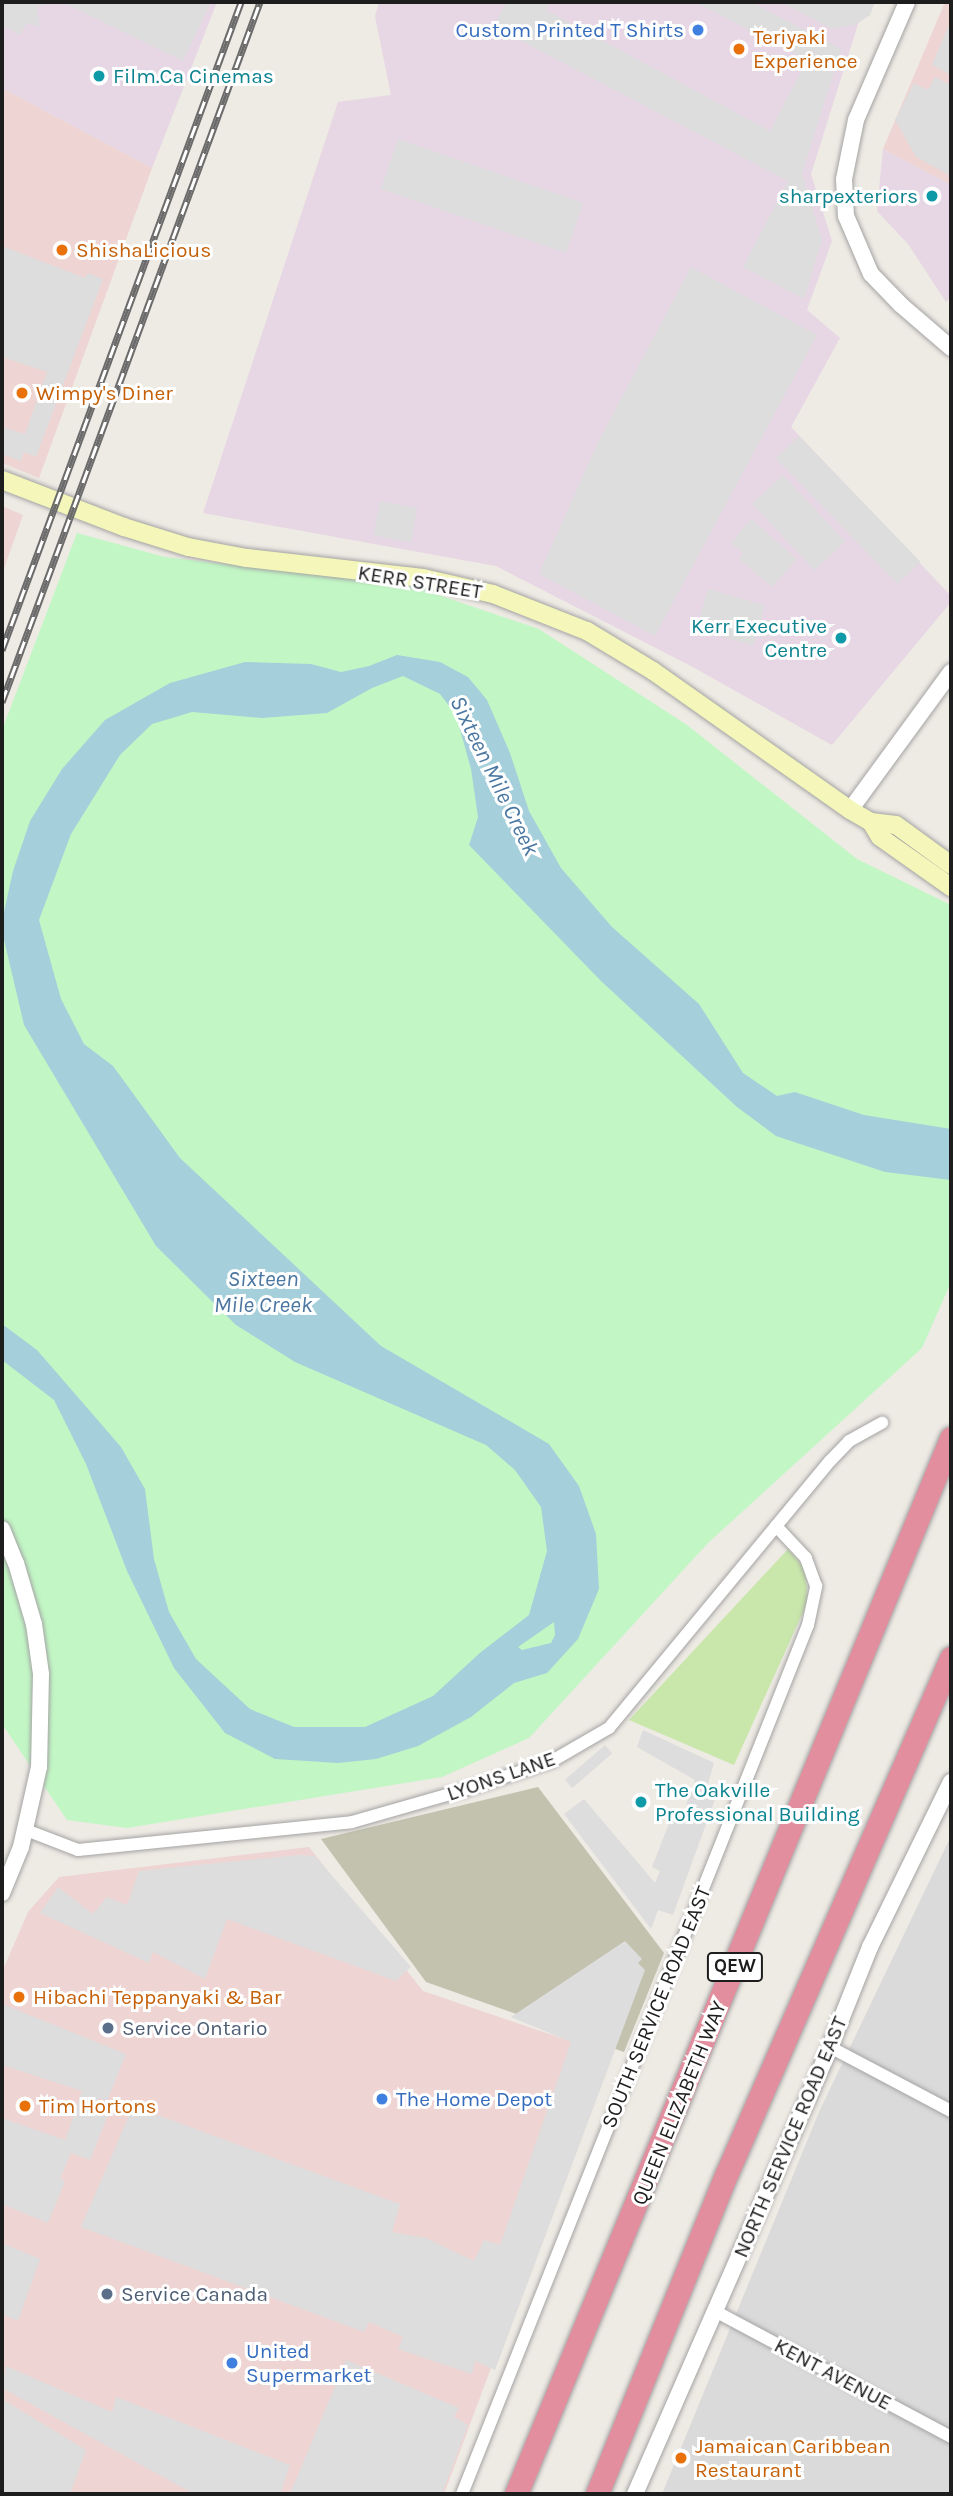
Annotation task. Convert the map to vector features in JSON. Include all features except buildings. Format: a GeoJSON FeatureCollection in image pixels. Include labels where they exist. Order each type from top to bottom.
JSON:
{"type":"FeatureCollection","features":[{"type":"Feature","properties":{"kind":"highway","name":"QUEEN ELIZABETH WAY"},"geometry":{"type":"LineString","coordinates":[[516,2494],[951,1438]]}},
{"type":"Feature","properties":{"kind":"highway"},"geometry":{"type":"LineString","coordinates":[[597,2494],[727,2173],[951,1658]]}},
{"type":"Feature","properties":{"kind":"main road","name":"KERR STREET"},"geometry":{"type":"LineString","coordinates":[[2,480],[124,527],[188,547],[247,558],[423,578],[493,594],[587,631],[653,671],[850,810],[871,822],[896,825],[951,865]]}},
{"type":"Feature","properties":{"kind":"main road","name":"KERR STREET"},"geometry":{"type":"LineString","coordinates":[[871,822],[880,837],[951,887]]}},
{"type":"Feature","properties":{"kind":"street"},"geometry":{"type":"LineString","coordinates":[[907,2],[856,120],[844,179],[846,216],[871,274],[901,306],[951,348]]}},
{"type":"Feature","properties":{"kind":"street"},"geometry":{"type":"LineString","coordinates":[[850,810],[951,672]]}},
{"type":"Feature","properties":{"kind":"street","name":"LYONS LANE"},"geometry":{"type":"LineString","coordinates":[[26,1830],[78,1850],[352,1822],[468,1789],[552,1761],[609,1728],[849,1441],[882,1423]]}},
{"type":"Feature","properties":{"kind":"street","name":"SOUTH SERVICE ROAD EAST"},"geometry":{"type":"LineString","coordinates":[[462,2494],[808,1625],[816,1586],[806,1558],[776,1526]]}},
{"type":"Feature","properties":{"kind":"street"},"geometry":{"type":"LineString","coordinates":[[2,1529],[16,1563],[34,1624],[41,1674],[39,1767],[26,1830],[2,1893]]}},
{"type":"Feature","properties":{"kind":"street","name":"NORTH SERVICE ROAD EAST"},"geometry":{"type":"LineString","coordinates":[[635,2494],[830,2047],[870,1947],[951,1782]]}},
{"type":"Feature","properties":{"kind":"street"},"geometry":{"type":"LineString","coordinates":[[830,2047],[951,2111]]}},
{"type":"Feature","properties":{"kind":"street","name":"KENT AVENUE"},"geometry":{"type":"LineString","coordinates":[[715,2311],[951,2437]]}},
{"type":"Feature","properties":{"kind":"shaded area"},"geometry":{"type":"Polygon","coordinates":[[[2,2],[217,2],[152,168],[2,88],[2,2]]]}},
{"type":"Feature","properties":{"kind":"shaded area"},"geometry":{"type":"Polygon","coordinates":[[[2,2],[54,2],[37,7],[40,27],[27,23],[20,35],[2,25],[2,2]]]}},
{"type":"Feature","properties":{"kind":"shaded area"},"geometry":{"type":"Polygon","coordinates":[[[62,2],[206,2],[210,4],[183,61],[62,2]]]}},
{"type":"Feature","properties":{"kind":"shaded area"},"geometry":{"type":"Polygon","coordinates":[[[379,2],[822,2],[859,21],[811,174],[832,241],[807,310],[840,338],[791,427],[951,596],[951,602],[832,745],[691,666],[496,566],[203,513],[338,102],[391,95],[375,16],[379,2]]]}},
{"type":"Feature","properties":{"kind":"shaded area"},"geometry":{"type":"Polygon","coordinates":[[[507,2],[549,2],[546,10],[770,131],[807,60],[695,2],[751,2],[841,49],[802,174],[822,240],[804,299],[743,267],[788,181],[493,26],[507,2]]]}},
{"type":"Feature","properties":{"kind":"shaded area"},"geometry":{"type":"Polygon","coordinates":[[[781,2],[875,2],[870,15],[855,25],[832,29],[781,2]]]}},
{"type":"Feature","properties":{"kind":"shaded area"},"geometry":{"type":"Polygon","coordinates":[[[945,2],[951,2],[951,185],[883,149],[945,2]]]}},
{"type":"Feature","properties":{"kind":"shaded area"},"geometry":{"type":"Polygon","coordinates":[[[951,20],[951,75],[932,65],[951,20]]]}},
{"type":"Feature","properties":{"kind":"shaded area"},"geometry":{"type":"Polygon","coordinates":[[[935,77],[951,85],[951,176],[916,157],[895,120],[914,83],[928,90],[935,77]]]}},
{"type":"Feature","properties":{"kind":"shaded area"},"geometry":{"type":"Polygon","coordinates":[[[2,88],[152,168],[39,478],[2,463],[2,88]]]}},
{"type":"Feature","properties":{"kind":"shaded area"},"geometry":{"type":"Polygon","coordinates":[[[398,139],[583,203],[566,253],[381,189],[398,139]]]}},
{"type":"Feature","properties":{"kind":"shaded area"},"geometry":{"type":"Polygon","coordinates":[[[883,149],[951,185],[951,296],[946,302],[908,244],[877,211],[883,149]]]}},
{"type":"Feature","properties":{"kind":"shaded area"},"geometry":{"type":"Polygon","coordinates":[[[2,246],[85,278],[88,273],[103,279],[36,457],[24,452],[21,461],[2,454],[2,427],[25,434],[47,372],[2,357],[2,246]]]}},
{"type":"Feature","properties":{"kind":"shaded area"},"geometry":{"type":"Polygon","coordinates":[[[691,267],[817,335],[655,636],[539,574],[598,442],[691,267]]]}},
{"type":"Feature","properties":{"kind":"shaded area"},"geometry":{"type":"Polygon","coordinates":[[[799,436],[921,562],[898,584],[776,458],[799,436]]]}},
{"type":"Feature","properties":{"kind":"shaded area"},"geometry":{"type":"Polygon","coordinates":[[[783,475],[845,542],[814,570],[752,504],[783,475]]]}},
{"type":"Feature","properties":{"kind":"shaded area"},"geometry":{"type":"Polygon","coordinates":[[[380,501],[417,508],[411,543],[373,535],[380,501]]]}},
{"type":"Feature","properties":{"kind":"shaded area"},"geometry":{"type":"Polygon","coordinates":[[[2,506],[23,515],[2,574],[2,506]]]}},
{"type":"Feature","properties":{"kind":"shaded area"},"geometry":{"type":"Polygon","coordinates":[[[751,519],[797,559],[772,587],[739,559],[743,553],[731,543],[751,519]]]}},
{"type":"Feature","properties":{"kind":"shaded area"},"geometry":{"type":"Polygon","coordinates":[[[708,589],[765,605],[753,646],[696,629],[708,589]]]}},
{"type":"Feature","properties":{"kind":"shaded area"},"geometry":{"type":"Polygon","coordinates":[[[643,1730],[714,1763],[707,1787],[718,1791],[673,1915],[658,1910],[651,1929],[564,1814],[584,1799],[655,1883],[660,1871],[652,1867],[670,1821],[683,1814],[695,1780],[637,1747],[643,1730]]]}},
{"type":"Feature","properties":{"kind":"shaded area"},"geometry":{"type":"Polygon","coordinates":[[[605,1745],[612,1753],[572,1788],[565,1780],[605,1745]]]}},
{"type":"Feature","properties":{"kind":"shaded area"},"geometry":{"type":"Polygon","coordinates":[[[538,1787],[664,1953],[624,2052],[426,1982],[321,1839],[538,1787]]]}},
{"type":"Feature","properties":{"kind":"shaded area"},"geometry":{"type":"Polygon","coordinates":[[[951,1836],[951,2494],[662,2494],[819,2112],[951,1836]]]}},
{"type":"Feature","properties":{"kind":"shaded area"},"geometry":{"type":"Polygon","coordinates":[[[309,1847],[423,1991],[608,2054],[444,2494],[2,2494],[2,1972],[28,1912],[59,1877],[309,1847]]]}},
{"type":"Feature","properties":{"kind":"shaded area"},"geometry":{"type":"Polygon","coordinates":[[[300,1855],[315,1856],[411,1967],[396,1981],[227,1919],[205,1979],[153,1952],[149,1963],[40,1913],[58,1887],[93,1914],[107,1897],[127,1905],[139,1871],[300,1855]]]}},
{"type":"Feature","properties":{"kind":"shaded area"},"geometry":{"type":"Polygon","coordinates":[[[625,1941],[642,1959],[638,1963],[645,1970],[495,2370],[475,2361],[472,2374],[398,2349],[403,2337],[369,2322],[364,2332],[81,2227],[133,2106],[400,2204],[392,2232],[426,2238],[474,2261],[484,2240],[500,2245],[571,2042],[511,2017],[625,1941]]]}},
{"type":"Feature","properties":{"kind":"shaded area"},"geometry":{"type":"Polygon","coordinates":[[[2,2004],[126,2054],[107,2101],[99,2098],[96,2104],[110,2110],[90,2160],[71,2153],[60,2179],[65,2181],[48,2223],[2,2204],[2,2118],[65,2140],[82,2091],[2,2065],[2,2004]]]}},
{"type":"Feature","properties":{"kind":"shaded area"},"geometry":{"type":"Polygon","coordinates":[[[2,2243],[40,2259],[18,2321],[2,2314],[2,2243]]]}},
{"type":"Feature","properties":{"kind":"shaded area"},"geometry":{"type":"Polygon","coordinates":[[[346,2360],[459,2408],[454,2417],[468,2425],[442,2494],[290,2494],[346,2360]]]}},
{"type":"Feature","properties":{"kind":"shaded area"},"geometry":{"type":"Polygon","coordinates":[[[6,2366],[112,2412],[116,2397],[290,2465],[280,2494],[194,2494],[2,2388],[6,2366]]]}},
{"type":"Feature","properties":{"kind":"shaded area"},"geometry":{"type":"Polygon","coordinates":[[[2,2399],[86,2450],[70,2494],[2,2494],[2,2399]]]}},
{"type":"Feature","properties":{"kind":"green space"},"geometry":{"type":"Polygon","coordinates":[[[77,533],[165,557],[412,586],[539,629],[687,725],[857,859],[951,905],[951,1282],[922,1348],[708,1543],[529,1738],[442,1777],[127,1828],[67,1820],[2,1724],[2,730],[77,533]]]}},
{"type":"Feature","properties":{"kind":"green space"},"geometry":{"type":"Polygon","coordinates":[[[788,1549],[805,1569],[808,1601],[734,1765],[629,1720],[788,1549]]]}},
{"type":"Feature","properties":{"kind":"water","name":"Sixteen Mile Creek"},"geometry":{"type":"Polygon","coordinates":[[[397,655],[440,662],[468,677],[487,700],[510,753],[529,811],[561,868],[612,927],[699,1004],[743,1073],[777,1096],[795,1092],[864,1115],[951,1129],[951,1180],[885,1172],[776,1136],[737,1107],[601,981],[469,845],[478,817],[471,769],[456,715],[440,694],[403,676],[372,688],[327,713],[262,718],[192,712],[152,724],[120,755],[71,834],[39,920],[61,999],[84,1044],[113,1066],[180,1158],[381,1346],[549,1444],[579,1486],[596,1534],[599,1589],[578,1639],[547,1673],[514,1683],[471,1717],[418,1746],[376,1759],[338,1763],[275,1759],[225,1733],[174,1668],[127,1571],[86,1464],[54,1400],[2,1360],[2,1324],[37,1350],[121,1447],[145,1489],[154,1559],[169,1612],[196,1659],[250,1709],[294,1727],[365,1727],[433,1696],[481,1652],[529,1615],[547,1551],[541,1507],[515,1470],[486,1445],[295,1362],[236,1325],[156,1246],[24,1025],[2,931],[13,871],[30,821],[62,769],[105,720],[170,683],[245,662],[311,664],[341,672],[369,666],[397,655]],[[554,1622],[518,1647],[522,1650],[551,1643],[555,1635],[554,1622]]]}},
{"type":"Feature","properties":{"kind":"railway"},"geometry":{"type":"LineString","coordinates":[[2,650],[241,2]]}},
{"type":"Feature","properties":{"kind":"railway"},"geometry":{"type":"LineString","coordinates":[[2,702],[260,2]]}},
{"type":"Feature","properties":{"kind":"place","name":"Custom Printed T Shirts"},"geometry":{"type":"Point","coordinates":[698,30]}},
{"type":"Feature","properties":{"kind":"place","name":"Teriyaki Experience"},"geometry":{"type":"Point","coordinates":[739,49]}},
{"type":"Feature","properties":{"kind":"place","name":"Film.Ca Cinemas"},"geometry":{"type":"Point","coordinates":[99,76]}},
{"type":"Feature","properties":{"kind":"place","name":"sharpexteriors"},"geometry":{"type":"Point","coordinates":[932,196]}},
{"type":"Feature","properties":{"kind":"place","name":"ShishaLicious"},"geometry":{"type":"Point","coordinates":[62,250]}},
{"type":"Feature","properties":{"kind":"place","name":"Wimpy's Diner"},"geometry":{"type":"Point","coordinates":[22,393]}},
{"type":"Feature","properties":{"kind":"place","name":"Kerr Executive Centre"},"geometry":{"type":"Point","coordinates":[841,638]}},
{"type":"Feature","properties":{"kind":"place","name":"The Oakville Professional Building"},"geometry":{"type":"Point","coordinates":[641,1802]}},
{"type":"Feature","properties":{"kind":"place","name":"Hibachi Teppanyaki & Bar"},"geometry":{"type":"Point","coordinates":[19,1997]}},
{"type":"Feature","properties":{"kind":"place","name":"Service Ontario"},"geometry":{"type":"Point","coordinates":[108,2028]}},
{"type":"Feature","properties":{"kind":"place","name":"The Home Depot"},"geometry":{"type":"Point","coordinates":[382,2099]}},
{"type":"Feature","properties":{"kind":"place","name":"Tim Hortons"},"geometry":{"type":"Point","coordinates":[25,2106]}},
{"type":"Feature","properties":{"kind":"place","name":"Service Canada"},"geometry":{"type":"Point","coordinates":[107,2294]}},
{"type":"Feature","properties":{"kind":"place","name":"United Supermarket"},"geometry":{"type":"Point","coordinates":[232,2363]}},
{"type":"Feature","properties":{"kind":"place","name":"Jamaican Caribbean Restaurant"},"geometry":{"type":"Point","coordinates":[681,2458]}}]}
